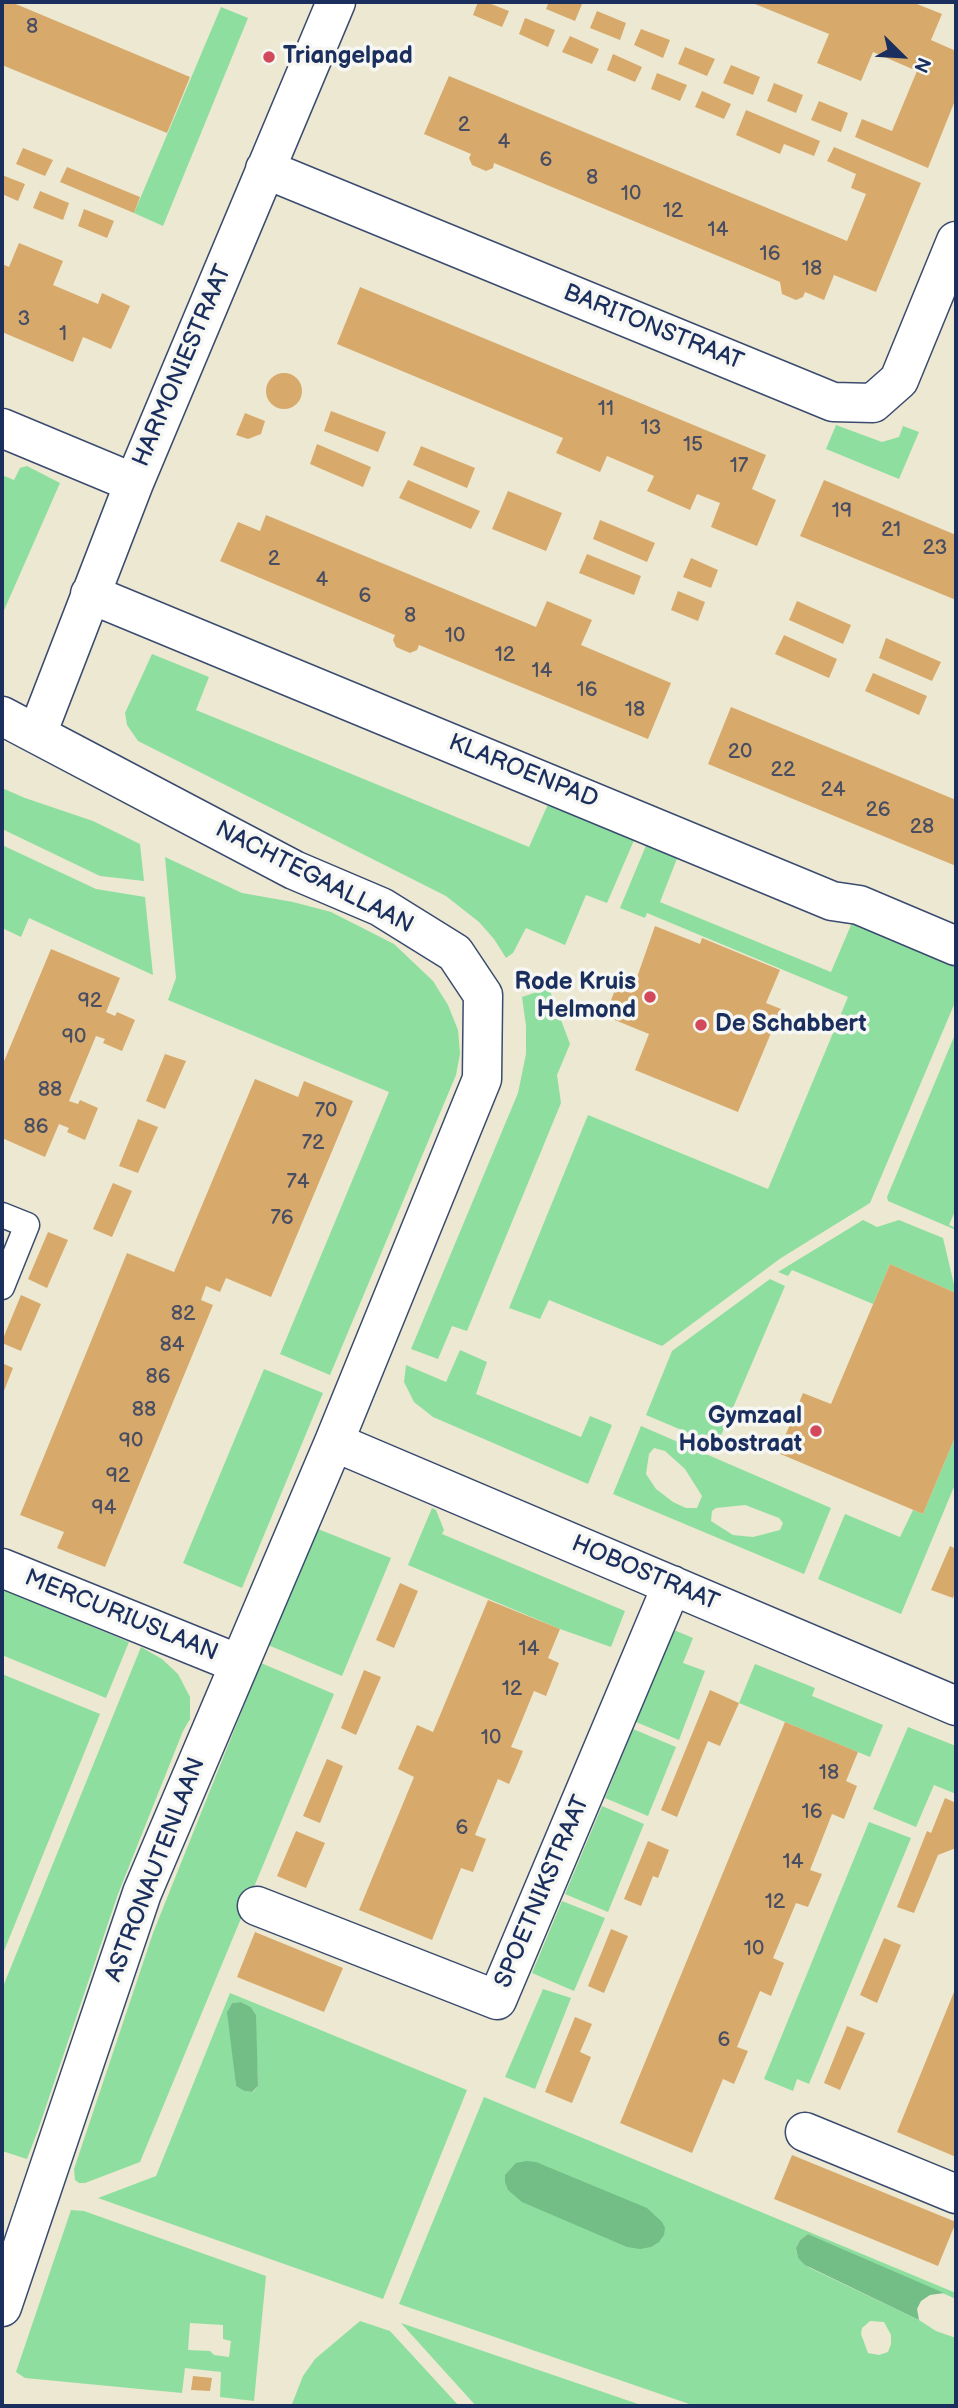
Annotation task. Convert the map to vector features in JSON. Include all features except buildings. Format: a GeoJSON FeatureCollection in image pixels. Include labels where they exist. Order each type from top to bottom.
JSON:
{"type":"FeatureCollection","features":[{"type":"Feature","properties":{"kind":"street","name":"HARMONIESTRAAT"},"geometry":{"type":"LineString","coordinates":[[37,734],[134,483],[336,2]]}},
{"type":"Feature","properties":{"kind":"street","name":"BARITONSTRAAT"},"geometry":{"type":"LineString","coordinates":[[265,169],[833,402],[873,403],[899,380],[956,241]]}},
{"type":"Feature","properties":{"kind":"street"},"geometry":{"type":"LineString","coordinates":[[2,428],[134,483]]}},
{"type":"Feature","properties":{"kind":"street","name":"KLAROENPAD"},"geometry":{"type":"LineString","coordinates":[[90,594],[832,901],[859,905],[956,946]]}},
{"type":"Feature","properties":{"kind":"street","name":"NACHTEGAALLAAN"},"geometry":{"type":"LineString","coordinates":[[2,716],[294,870],[381,907],[455,953],[484,995],[482,1079],[334,1442]]}},
{"type":"Feature","properties":{"kind":"street","name":"HOBOSTRAAT"},"geometry":{"type":"LineString","coordinates":[[334,1442],[956,1706]]}},
{"type":"Feature","properties":{"kind":"street","name":"ASTRONAUTENLAAN"},"geometry":{"type":"LineString","coordinates":[[2,2307],[142,1893],[334,1442]]}},
{"type":"Feature","properties":{"kind":"street","name":"MERCURIUSLAAN"},"geometry":{"type":"LineString","coordinates":[[2,1568],[239,1664]]}},
{"type":"Feature","properties":{"kind":"street","name":"SPOETNIKSTRAAT"},"geometry":{"type":"LineString","coordinates":[[257,1906],[497,2000],[672,1585]]}},
{"type":"Feature","properties":{"kind":"street"},"geometry":{"type":"LineString","coordinates":[[806,2132],[956,2194]]}},
{"type":"Feature","properties":{"kind":"lane"},"geometry":{"type":"LineString","coordinates":[[2,1214],[27,1225],[2,1287]]}},
{"type":"Feature","properties":{"kind":"green space"},"geometry":{"type":"Polygon","coordinates":[[[221,7],[248,18],[163,226],[134,213],[221,7]]]}},
{"type":"Feature","properties":{"kind":"green space"},"geometry":{"type":"Polygon","coordinates":[[[836,425],[882,442],[899,437],[903,426],[919,432],[899,479],[826,449],[836,425]]]}},
{"type":"Feature","properties":{"kind":"green space"},"geometry":{"type":"Polygon","coordinates":[[[27,466],[60,483],[2,615],[2,475],[14,480],[20,468],[27,466]]]}},
{"type":"Feature","properties":{"kind":"green space"},"geometry":{"type":"Polygon","coordinates":[[[152,654],[209,677],[196,710],[529,847],[549,802],[635,838],[607,903],[586,895],[565,945],[526,928],[513,953],[506,958],[479,922],[446,896],[138,741],[127,725],[125,713],[152,654]]]}},
{"type":"Feature","properties":{"kind":"green space"},"geometry":{"type":"Polygon","coordinates":[[[2,788],[93,821],[140,844],[144,881],[100,876],[2,829],[2,788]]]}},
{"type":"Feature","properties":{"kind":"green space"},"geometry":{"type":"Polygon","coordinates":[[[647,843],[678,856],[660,902],[831,972],[854,918],[956,960],[956,1000],[870,1203],[781,1258],[662,1346],[549,1300],[540,1319],[509,1308],[588,1115],[768,1189],[848,997],[647,913],[645,918],[620,908],[647,843]]]}},
{"type":"Feature","properties":{"kind":"green space"},"geometry":{"type":"Polygon","coordinates":[[[2,845],[96,889],[145,897],[153,975],[29,918],[21,937],[2,928],[2,845]]]}},
{"type":"Feature","properties":{"kind":"green space"},"geometry":{"type":"Polygon","coordinates":[[[165,857],[242,893],[331,912],[394,944],[433,981],[448,1005],[458,1030],[460,1054],[456,1075],[330,1375],[280,1354],[389,1092],[168,1000],[176,978],[165,857]]]}},
{"type":"Feature","properties":{"kind":"green space"},"geometry":{"type":"Polygon","coordinates":[[[549,988],[570,1044],[557,1075],[561,1103],[467,1331],[452,1326],[438,1359],[411,1349],[518,1093],[526,1054],[522,997],[549,988]]]}},
{"type":"Feature","properties":{"kind":"green space"},"geometry":{"type":"Polygon","coordinates":[[[956,1032],[956,1209],[949,1225],[956,1230],[888,1201],[887,1197],[956,1032]]]}},
{"type":"Feature","properties":{"kind":"green space"},"geometry":{"type":"Polygon","coordinates":[[[863,1220],[877,1227],[899,1220],[943,1238],[956,1293],[890,1264],[873,1304],[792,1270],[788,1276],[778,1272],[863,1220]]]}},
{"type":"Feature","properties":{"kind":"green space"},"geometry":{"type":"Polygon","coordinates":[[[770,1279],[785,1286],[717,1445],[646,1415],[672,1351],[770,1279]]]}},
{"type":"Feature","properties":{"kind":"green space"},"geometry":{"type":"Polygon","coordinates":[[[460,1350],[487,1362],[476,1394],[581,1437],[590,1416],[612,1425],[588,1484],[433,1417],[414,1402],[404,1382],[406,1365],[446,1382],[460,1350]]]}},
{"type":"Feature","properties":{"kind":"green space"},"geometry":{"type":"Polygon","coordinates":[[[264,1369],[323,1393],[242,1588],[183,1563],[264,1369]]]}},
{"type":"Feature","properties":{"kind":"green space"},"geometry":{"type":"Polygon","coordinates":[[[641,1426],[831,1508],[804,1574],[613,1494],[641,1426]],[[654,1448],[649,1454],[646,1474],[656,1489],[673,1502],[686,1508],[697,1508],[702,1496],[685,1469],[665,1451],[654,1448]],[[745,1505],[716,1508],[712,1511],[711,1521],[733,1535],[753,1537],[780,1530],[783,1523],[779,1518],[745,1505]]]}},
{"type":"Feature","properties":{"kind":"green space"},"geometry":{"type":"Polygon","coordinates":[[[956,1435],[956,1482],[901,1614],[818,1579],[845,1514],[900,1537],[913,1510],[923,1514],[956,1435]]]}},
{"type":"Feature","properties":{"kind":"green space"},"geometry":{"type":"Polygon","coordinates":[[[432,1508],[436,1510],[444,1530],[442,1534],[625,1611],[611,1647],[560,1629],[408,1565],[432,1508]]]}},
{"type":"Feature","properties":{"kind":"green space"},"geometry":{"type":"Polygon","coordinates":[[[318,1529],[391,1558],[342,1676],[268,1645],[318,1529]]]}},
{"type":"Feature","properties":{"kind":"green space"},"geometry":{"type":"Polygon","coordinates":[[[2,1589],[129,1642],[106,1698],[2,1655],[2,1589]]]}},
{"type":"Feature","properties":{"kind":"green space"},"geometry":{"type":"Polygon","coordinates":[[[674,1630],[693,1638],[683,1663],[705,1671],[679,1740],[636,1722],[674,1630]]]}},
{"type":"Feature","properties":{"kind":"green space"},"geometry":{"type":"Polygon","coordinates":[[[141,1647],[162,1659],[178,1674],[190,1697],[190,1719],[118,1894],[27,2159],[2,2151],[2,1989],[141,1647]]]}},
{"type":"Feature","properties":{"kind":"green space"},"geometry":{"type":"Polygon","coordinates":[[[261,1663],[334,1694],[140,2162],[79,2183],[75,2180],[74,2169],[153,1933],[261,1663]]]}},
{"type":"Feature","properties":{"kind":"green space"},"geometry":{"type":"Polygon","coordinates":[[[755,1664],[815,1688],[812,1696],[883,1725],[870,1757],[739,1703],[755,1664]]]}},
{"type":"Feature","properties":{"kind":"green space"},"geometry":{"type":"Polygon","coordinates":[[[2,1674],[100,1714],[2,1956],[2,1674]]]}},
{"type":"Feature","properties":{"kind":"green space"},"geometry":{"type":"Polygon","coordinates":[[[908,1727],[956,1746],[956,1794],[934,1785],[916,1827],[873,1809],[908,1727]]]}},
{"type":"Feature","properties":{"kind":"green space"},"geometry":{"type":"Polygon","coordinates":[[[633,1729],[676,1747],[648,1816],[605,1798],[633,1729]]]}},
{"type":"Feature","properties":{"kind":"green space"},"geometry":{"type":"Polygon","coordinates":[[[602,1806],[644,1824],[608,1912],[565,1894],[602,1806]]]}},
{"type":"Feature","properties":{"kind":"green space"},"geometry":{"type":"Polygon","coordinates":[[[869,1822],[911,1838],[809,2084],[797,2079],[793,2091],[764,2079],[869,1822]]]}},
{"type":"Feature","properties":{"kind":"green space"},"geometry":{"type":"Polygon","coordinates":[[[562,1901],[605,1918],[574,1991],[532,1973],[562,1901]]]}},
{"type":"Feature","properties":{"kind":"green space"},"geometry":{"type":"Polygon","coordinates":[[[543,1989],[571,1998],[535,2089],[505,2077],[543,1989]]]}},
{"type":"Feature","properties":{"kind":"green space"},"geometry":{"type":"Polygon","coordinates":[[[230,1993],[467,2090],[383,2299],[98,2198],[156,2176],[230,1993]],[[241,2002],[232,2003],[228,2010],[236,2086],[253,2092],[258,2086],[255,2013],[251,2007],[241,2002]]]}},
{"type":"Feature","properties":{"kind":"green space"},"geometry":{"type":"Polygon","coordinates":[[[241,2002],[251,2007],[256,2015],[258,2086],[252,2092],[236,2086],[227,2012],[232,2003],[241,2002]]]}},
{"type":"Feature","properties":{"kind":"green space"},"geometry":{"type":"Polygon","coordinates":[[[484,2097],[956,2293],[956,2299],[808,2234],[800,2240],[796,2248],[798,2258],[810,2268],[919,2320],[936,2331],[956,2338],[956,2406],[695,2406],[399,2304],[484,2097]],[[870,2321],[862,2328],[861,2334],[868,2353],[879,2355],[888,2352],[891,2335],[884,2322],[870,2321]]]}},
{"type":"Feature","properties":{"kind":"green space"},"geometry":{"type":"Polygon","coordinates":[[[536,2162],[647,2208],[662,2222],[664,2235],[651,2247],[627,2247],[522,2202],[508,2190],[505,2175],[516,2163],[536,2162]]]}},
{"type":"Feature","properties":{"kind":"green space"},"geometry":{"type":"Polygon","coordinates":[[[71,2210],[84,2211],[266,2276],[254,2401],[220,2397],[221,2372],[185,2368],[182,2393],[25,2378],[16,2372],[71,2210]],[[190,2323],[188,2350],[210,2351],[214,2355],[229,2357],[231,2341],[223,2339],[223,2325],[190,2323]]]}},
{"type":"Feature","properties":{"kind":"green space"},"geometry":{"type":"Polygon","coordinates":[[[808,2234],[944,2293],[930,2295],[921,2301],[917,2309],[919,2320],[805,2265],[798,2258],[796,2248],[800,2240],[808,2234]]]}},
{"type":"Feature","properties":{"kind":"green space"},"geometry":{"type":"Polygon","coordinates":[[[360,2321],[390,2331],[459,2406],[292,2404],[303,2376],[315,2359],[360,2321]]]}},
{"type":"Feature","properties":{"kind":"green space"},"geometry":{"type":"Polygon","coordinates":[[[401,2323],[644,2406],[476,2406],[401,2323]]]}},
{"type":"Feature","properties":{"kind":"place","name":"Triangelpad"},"geometry":{"type":"Point","coordinates":[269,57]}},
{"type":"Feature","properties":{"kind":"place","name":"Rode Kruis Helmond"},"geometry":{"type":"Point","coordinates":[650,997]}},
{"type":"Feature","properties":{"kind":"place","name":"De Schabbert"},"geometry":{"type":"Point","coordinates":[701,1025]}},
{"type":"Feature","properties":{"kind":"place","name":"Gymzaal Hobostraat"},"geometry":{"type":"Point","coordinates":[816,1431]}}]}
